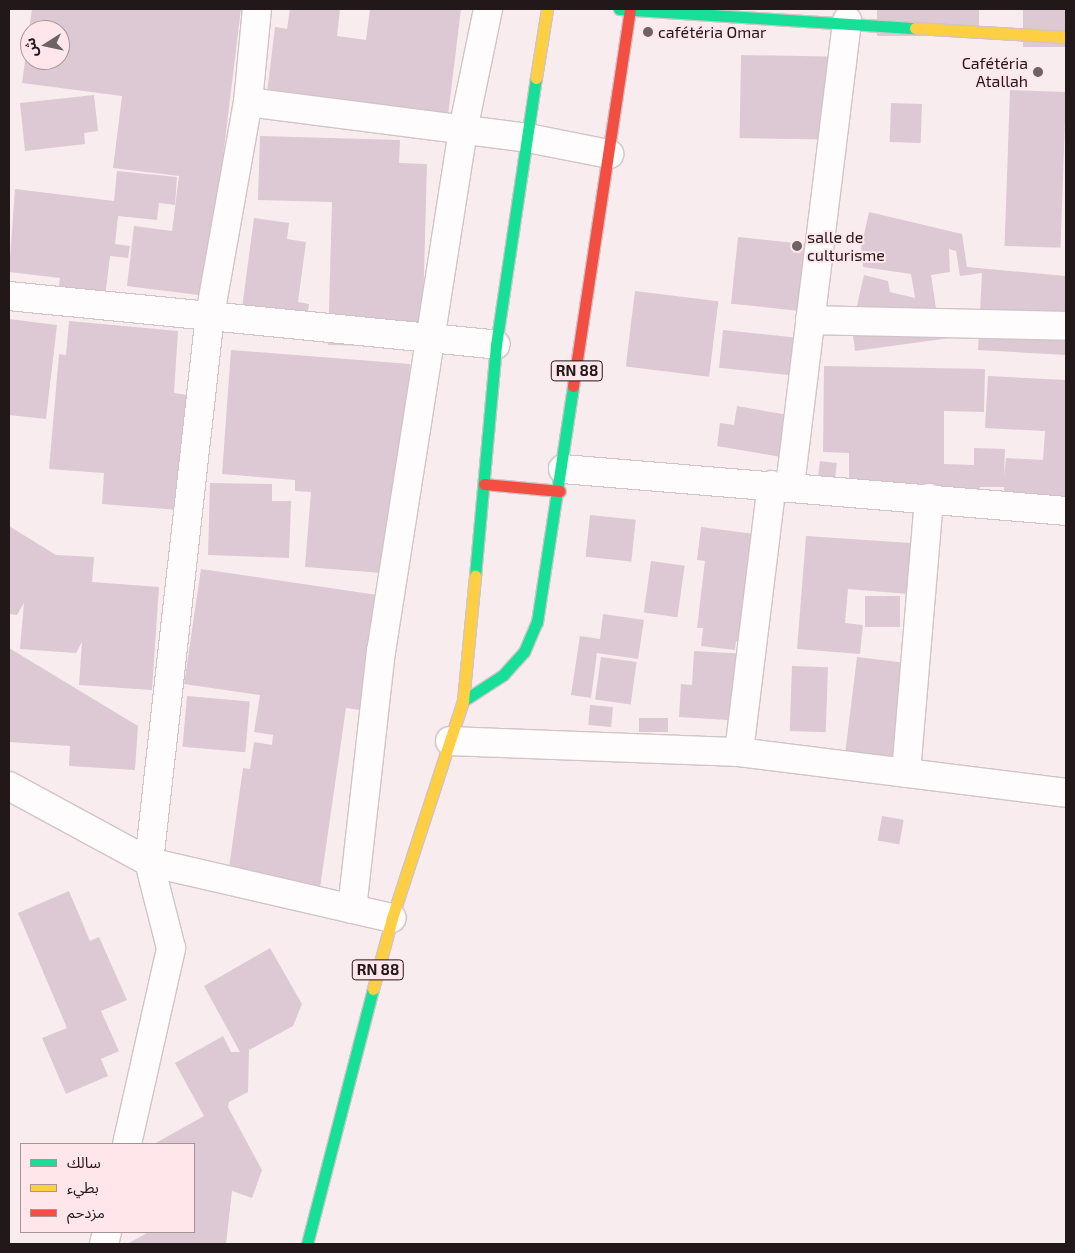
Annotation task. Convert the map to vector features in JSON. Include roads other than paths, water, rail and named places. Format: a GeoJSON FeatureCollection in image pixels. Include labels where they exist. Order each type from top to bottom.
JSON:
{"type":"FeatureCollection","features":[{"type":"Feature","properties":{"kind":"main road"},"geometry":{"type":"LineString","coordinates":[[463,701],[496,345],[547,9]]}},
{"type":"Feature","properties":{"kind":"main road"},"geometry":{"type":"LineString","coordinates":[[626,9],[830,16],[1066,37]]}},
{"type":"Feature","properties":{"kind":"main road","name":"RN 88"},"geometry":{"type":"LineString","coordinates":[[307,1244],[392,918],[463,701],[503,675],[527,644],[537,622],[561,480],[609,154],[626,9]]}},
{"type":"Feature","properties":{"kind":"main road"},"geometry":{"type":"LineString","coordinates":[[484,484],[561,480]]}},
{"type":"Feature","properties":{"kind":"street"},"geometry":{"type":"LineString","coordinates":[[126,1143],[171,948],[149,862],[210,315],[248,102],[257,9]]}},
{"type":"Feature","properties":{"kind":"street"},"geometry":{"type":"LineString","coordinates":[[352,909],[381,652],[463,130],[488,9]]}},
{"type":"Feature","properties":{"kind":"street"},"geometry":{"type":"LineString","coordinates":[[739,752],[781,485],[810,320],[830,16]]}},
{"type":"Feature","properties":{"kind":"street"},"geometry":{"type":"LineString","coordinates":[[248,102],[528,138],[609,154]]}},
{"type":"Feature","properties":{"kind":"street"},"geometry":{"type":"LineString","coordinates":[[9,296],[496,345]]}},
{"type":"Feature","properties":{"kind":"street"},"geometry":{"type":"LineString","coordinates":[[810,320],[1066,326]]}},
{"type":"Feature","properties":{"kind":"street"},"geometry":{"type":"LineString","coordinates":[[561,480],[781,485],[1066,510]]}},
{"type":"Feature","properties":{"kind":"street"},"geometry":{"type":"LineString","coordinates":[[906,773],[929,498]]}},
{"type":"Feature","properties":{"kind":"street"},"geometry":{"type":"LineString","coordinates":[[450,741],[739,752],[1066,793]]}},
{"type":"Feature","properties":{"kind":"street"},"geometry":{"type":"LineString","coordinates":[[9,786],[149,862],[392,918]]}},
{"type":"Feature","properties":{"kind":"place","name":"cafétéria Omar"},"geometry":{"type":"Point","coordinates":[648,32]}},
{"type":"Feature","properties":{"kind":"place","name":"Cafétéria Atallah"},"geometry":{"type":"Point","coordinates":[1038,72]}},
{"type":"Feature","properties":{"kind":"place","name":"salle de culturisme"},"geometry":{"type":"Point","coordinates":[797,246]}}]}
